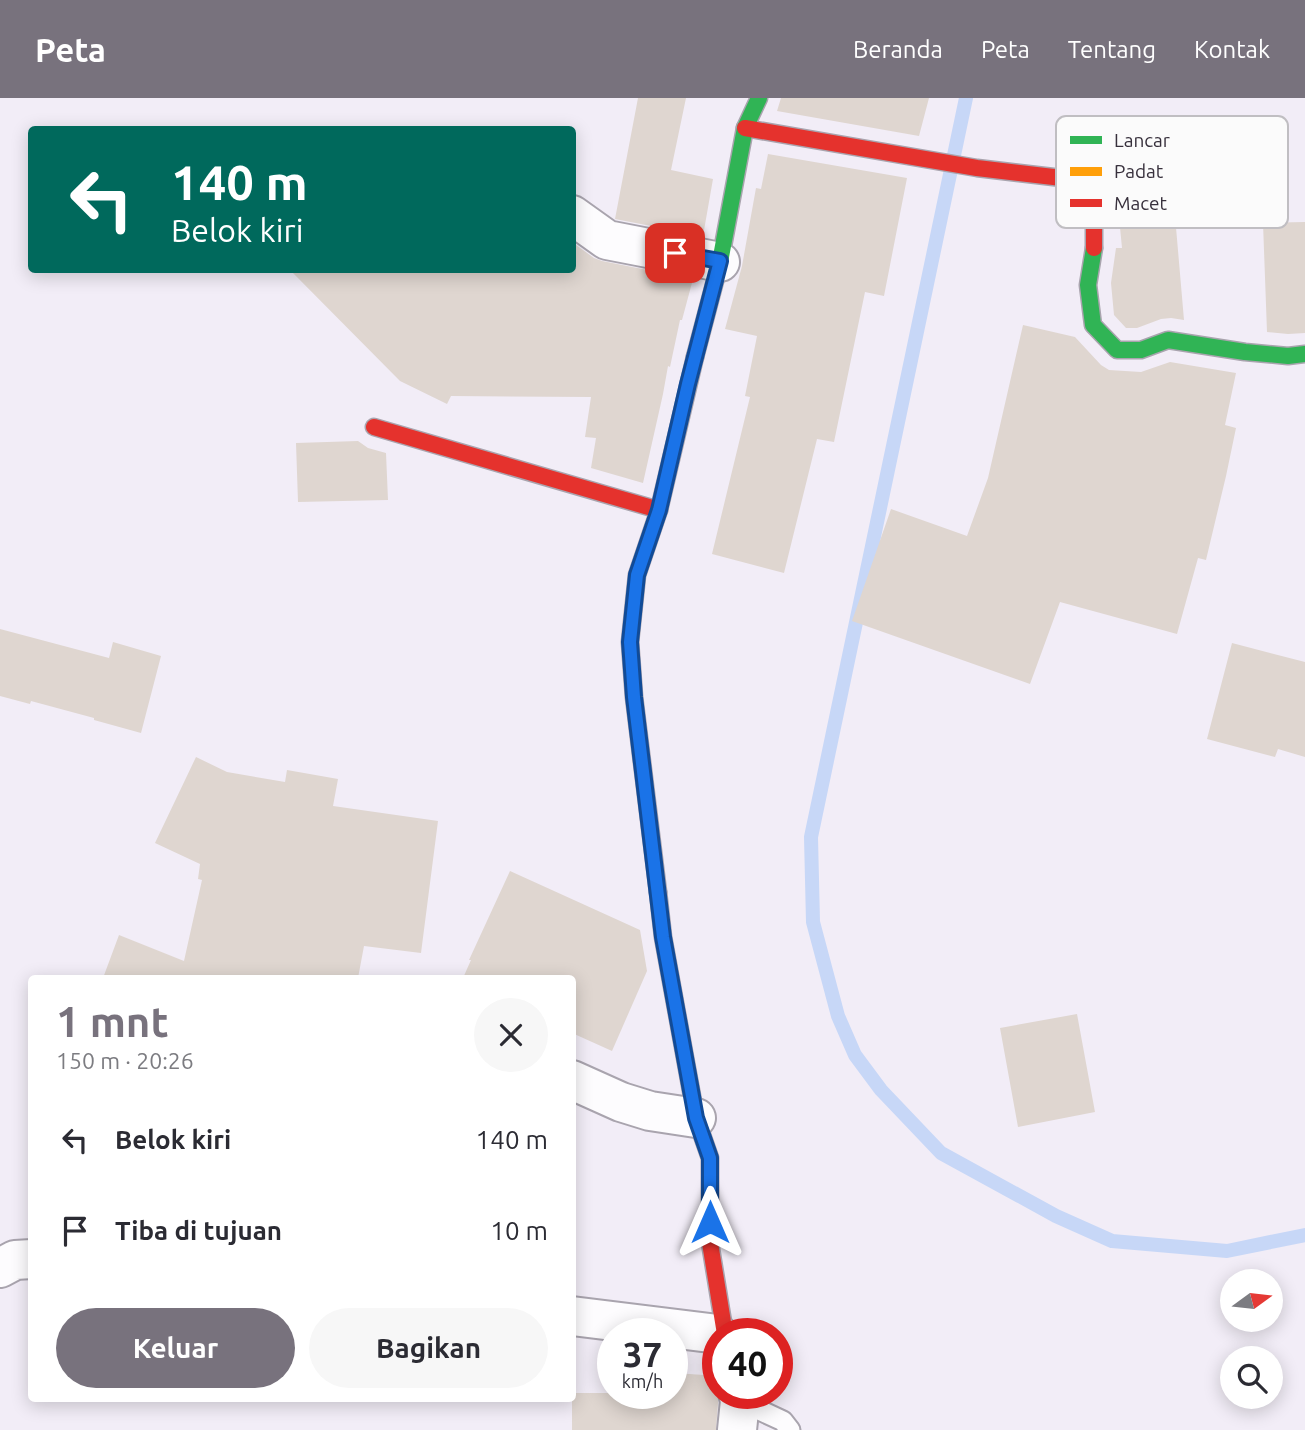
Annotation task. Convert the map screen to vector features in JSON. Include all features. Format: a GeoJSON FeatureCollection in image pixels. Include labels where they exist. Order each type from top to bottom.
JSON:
{"type":"FeatureCollection","features":[{"type":"Feature","properties":{"kind":"street"},"geometry":{"type":"LineString","coordinates":[[722,1318],[710,1243],[710,1158],[696,1118],[663,937],[634,697],[630,642],[637,575],[659,510],[720,261],[745,128],[759,98]]}},
{"type":"Feature","properties":{"kind":"street"},"geometry":{"type":"LineString","coordinates":[[745,128],[977,169],[1056,177]]}},
{"type":"Feature","properties":{"kind":"street"},"geometry":{"type":"LineString","coordinates":[[576,218],[607,240],[720,261]]}},
{"type":"Feature","properties":{"kind":"street"},"geometry":{"type":"LineString","coordinates":[[1094,228],[1094,251],[1088,285],[1093,325],[1117,350],[1142,350],[1168,340],[1245,352],[1288,356],[1305,354]]}},
{"type":"Feature","properties":{"kind":"street"},"geometry":{"type":"LineString","coordinates":[[374,427],[659,510]]}},
{"type":"Feature","properties":{"kind":"street"},"geometry":{"type":"LineString","coordinates":[[576,1082],[640,1108],[696,1118]]}},
{"type":"Feature","properties":{"kind":"street"},"geometry":{"type":"LineString","coordinates":[[0,1268],[15,1260],[28,1259]]}},
{"type":"Feature","properties":{"kind":"street"},"geometry":{"type":"LineString","coordinates":[[576,1316],[702,1332]]}},
{"type":"Feature","properties":{"kind":"lane"},"geometry":{"type":"LineString","coordinates":[[742,1409],[783,1421],[790,1430]]}},
{"type":"Feature","properties":{"kind":"building"},"geometry":{"type":"Polygon","coordinates":[[[638,98],[686,98],[671,170],[713,179],[703,236],[615,219],[638,98]]]}},
{"type":"Feature","properties":{"kind":"building"},"geometry":{"type":"Polygon","coordinates":[[[781,98],[929,98],[919,136],[777,111],[781,98]]]}},
{"type":"Feature","properties":{"kind":"building"},"geometry":{"type":"Polygon","coordinates":[[[768,154],[907,178],[884,296],[865,292],[834,442],[817,439],[784,573],[712,554],[750,397],[745,396],[757,336],[725,329],[742,266],[756,188],[761,189],[768,154]]]}},
{"type":"Feature","properties":{"kind":"building"},"geometry":{"type":"Polygon","coordinates":[[[1288,222],[1305,222],[1305,333],[1267,332],[1263,228],[1288,228],[1288,222]]]}},
{"type":"Feature","properties":{"kind":"building"},"geometry":{"type":"Polygon","coordinates":[[[1120,228],[1176,228],[1184,320],[1161,319],[1137,328],[1126,328],[1114,315],[1111,283],[1116,248],[1122,248],[1120,228]]]}},
{"type":"Feature","properties":{"kind":"building"},"geometry":{"type":"Polygon","coordinates":[[[576,245],[602,261],[693,279],[680,320],[670,367],[668,366],[643,483],[591,468],[596,438],[585,437],[591,397],[451,396],[447,404],[400,381],[293,273],[576,273],[576,245]]]}},
{"type":"Feature","properties":{"kind":"building"},"geometry":{"type":"Polygon","coordinates":[[[1023,325],[1075,337],[1109,370],[1141,372],[1170,362],[1236,373],[1225,425],[1236,428],[1226,476],[1206,560],[1198,558],[1177,634],[1060,602],[1030,684],[852,621],[891,509],[967,536],[988,478],[1023,325]]]}},
{"type":"Feature","properties":{"kind":"building"},"geometry":{"type":"Polygon","coordinates":[[[358,441],[368,448],[386,453],[388,500],[298,502],[296,443],[358,441]]]}},
{"type":"Feature","properties":{"kind":"building"},"geometry":{"type":"Polygon","coordinates":[[[0,629],[109,658],[113,642],[161,656],[141,733],[31,701],[30,704],[0,696],[0,629]]]}},
{"type":"Feature","properties":{"kind":"building"},"geometry":{"type":"Polygon","coordinates":[[[1232,643],[1305,662],[1305,757],[1278,749],[1275,757],[1207,739],[1232,643]]]}},
{"type":"Feature","properties":{"kind":"building"},"geometry":{"type":"Polygon","coordinates":[[[196,757],[227,772],[285,782],[287,770],[338,779],[333,806],[438,821],[421,953],[364,946],[359,975],[104,975],[119,935],[184,961],[202,880],[198,879],[200,864],[155,843],[196,757]]]}},
{"type":"Feature","properties":{"kind":"building"},"geometry":{"type":"Polygon","coordinates":[[[510,871],[640,930],[647,971],[612,1051],[576,1035],[576,975],[464,975],[510,871]]]}},
{"type":"Feature","properties":{"kind":"building"},"geometry":{"type":"Polygon","coordinates":[[[1077,1014],[1095,1112],[1018,1127],[1000,1028],[1077,1014]]]}},
{"type":"Feature","properties":{"kind":"building"},"geometry":{"type":"Polygon","coordinates":[[[688,1374],[702,1375],[702,1409],[718,1409],[716,1430],[572,1430],[572,1402],[576,1402],[576,1393],[597,1393],[597,1409],[688,1409],[688,1374]]]}},
{"type":"Feature","properties":{"kind":"waterway"},"geometry":{"type":"LineString","coordinates":[[966,98],[811,837],[813,922],[838,1016],[855,1055],[881,1090],[941,1153],[1056,1216],[1112,1241],[1227,1251],[1305,1235]]}},
{"type":"Feature","properties":{"kind":"traffic: fast"},"geometry":{"type":"LineString","coordinates":[[695,357],[720,262],[745,128],[759,98]]}},
{"type":"Feature","properties":{"kind":"traffic: fast"},"geometry":{"type":"LineString","coordinates":[[1094,248],[1088,285],[1093,325],[1117,350],[1141,350],[1168,340],[1245,352],[1288,356],[1305,354]]}},
{"type":"Feature","properties":{"kind":"traffic: slow"},"geometry":{"type":"LineString","coordinates":[[658,892],[634,697],[630,642],[637,575],[659,510],[695,357]]}},
{"type":"Feature","properties":{"kind":"traffic: jam"},"geometry":{"type":"LineString","coordinates":[[745,128],[977,168],[1056,177]]}},
{"type":"Feature","properties":{"kind":"traffic: jam"},"geometry":{"type":"LineString","coordinates":[[1094,228],[1094,248]]}},
{"type":"Feature","properties":{"kind":"traffic: jam"},"geometry":{"type":"LineString","coordinates":[[374,427],[659,510]]}},
{"type":"Feature","properties":{"kind":"traffic: jam"},"geometry":{"type":"LineString","coordinates":[[658,892],[663,937],[696,1118],[710,1158],[710,1243],[722,1318]]}},
{"type":"Feature","properties":{"kind":"route"},"geometry":{"type":"LineString","coordinates":[[675,253],[720,261],[659,510],[637,575],[630,642],[634,697],[663,937],[696,1118],[710,1158],[710,1222]]}}]}
